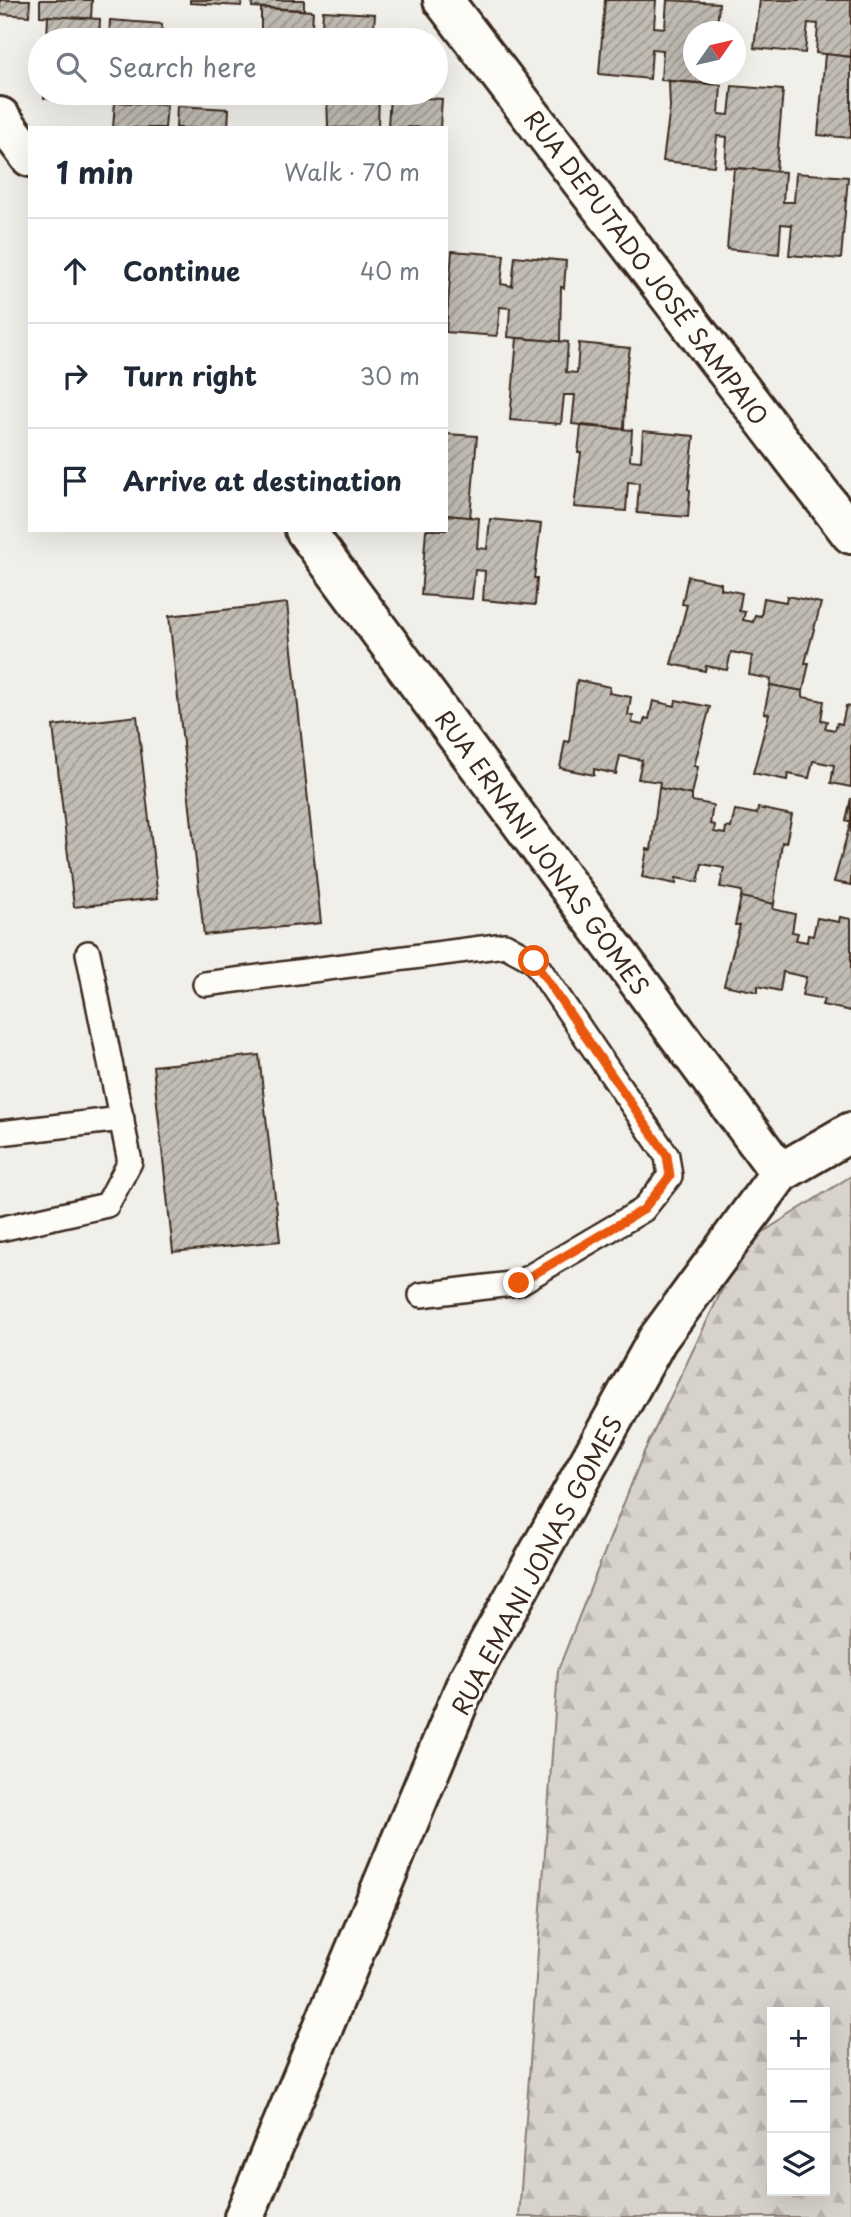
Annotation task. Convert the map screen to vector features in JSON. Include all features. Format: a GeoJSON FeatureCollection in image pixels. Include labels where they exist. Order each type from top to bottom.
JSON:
{"type":"FeatureCollection","features":[{"type":"Feature","properties":{"kind":"street","name":"RUA DEPUTADO JOSÉ SAMPAIO"},"geometry":{"type":"LineString","coordinates":[[443,0],[851,534]]}},
{"type":"Feature","properties":{"kind":"street"},"geometry":{"type":"LineString","coordinates":[[0,117],[28,154]]}},
{"type":"Feature","properties":{"kind":"street","name":"RUA ERNANI JONAS GOMES"},"geometry":{"type":"LineString","coordinates":[[306,532],[780,1173]]}},
{"type":"Feature","properties":{"kind":"street"},"geometry":{"type":"LineString","coordinates":[[780,1173],[851,1132]]}},
{"type":"Feature","properties":{"kind":"street","name":"RUA EMANI JONAS GOMES"},"geometry":{"type":"LineString","coordinates":[[244,2217],[467,1682],[657,1340],[780,1173]]}},
{"type":"Feature","properties":{"kind":"lane"},"geometry":{"type":"LineString","coordinates":[[205,984],[505,945],[534,961],[667,1156],[670,1176],[643,1210],[519,1283],[421,1295]]}},
{"type":"Feature","properties":{"kind":"lane"},"geometry":{"type":"LineString","coordinates":[[0,1229],[107,1205],[130,1162],[88,953]]}},
{"type":"Feature","properties":{"kind":"lane"},"geometry":{"type":"LineString","coordinates":[[0,1132],[122,1119]]}},
{"type":"Feature","properties":{"kind":"green space"},"geometry":{"type":"Polygon","coordinates":[[[851,1176],[851,2217],[519,2217],[558,1670],[644,1452],[744,1244],[851,1176]]]}},
{"type":"Feature","properties":{"kind":"building"},"geometry":{"type":"Polygon","coordinates":[[[0,0],[30,0],[29,16],[0,14],[0,0]]]}},
{"type":"Feature","properties":{"kind":"building"},"geometry":{"type":"Polygon","coordinates":[[[40,0],[92,0],[91,19],[40,16],[40,0]]]}},
{"type":"Feature","properties":{"kind":"building"},"geometry":{"type":"Polygon","coordinates":[[[190,0],[242,0],[241,6],[190,3],[190,0]]]}},
{"type":"Feature","properties":{"kind":"building"},"geometry":{"type":"Polygon","coordinates":[[[253,0],[304,0],[304,10],[252,7],[253,0]]]}},
{"type":"Feature","properties":{"kind":"building"},"geometry":{"type":"Polygon","coordinates":[[[605,0],[656,0],[654,27],[665,28],[667,0],[719,3],[718,21],[683,21],[683,82],[661,80],[663,50],[652,49],[650,79],[599,74],[605,0]]]}},
{"type":"Feature","properties":{"kind":"building"},"geometry":{"type":"Polygon","coordinates":[[[760,0],[851,0],[851,57],[816,53],[818,24],[808,23],[805,53],[754,48],[760,0]]]}},
{"type":"Feature","properties":{"kind":"building"},"geometry":{"type":"Polygon","coordinates":[[[261,8],[313,11],[312,28],[261,28],[261,8]]]}},
{"type":"Feature","properties":{"kind":"building"},"geometry":{"type":"Polygon","coordinates":[[[323,11],[375,14],[374,28],[322,28],[323,11]]]}},
{"type":"Feature","properties":{"kind":"building"},"geometry":{"type":"Polygon","coordinates":[[[48,16],[100,19],[100,28],[48,28],[48,16]]]}},
{"type":"Feature","properties":{"kind":"building"},"geometry":{"type":"Polygon","coordinates":[[[110,20],[162,24],[162,28],[110,28],[110,20]]]}},
{"type":"Feature","properties":{"kind":"building"},"geometry":{"type":"Polygon","coordinates":[[[825,54],[851,57],[851,138],[818,135],[825,54]]]}},
{"type":"Feature","properties":{"kind":"building"},"geometry":{"type":"Polygon","coordinates":[[[669,81],[721,85],[719,114],[729,115],[732,86],[783,90],[776,171],[725,167],[727,137],[717,136],[714,166],[663,161],[670,108],[669,81]]]}},
{"type":"Feature","properties":{"kind":"building"},"geometry":{"type":"Polygon","coordinates":[[[115,105],[167,105],[165,126],[113,126],[115,105]]]}},
{"type":"Feature","properties":{"kind":"building"},"geometry":{"type":"Polygon","coordinates":[[[327,105],[379,105],[378,126],[328,126],[327,105]]]}},
{"type":"Feature","properties":{"kind":"building"},"geometry":{"type":"Polygon","coordinates":[[[389,105],[442,105],[440,126],[388,126],[389,105]]]}},
{"type":"Feature","properties":{"kind":"building"},"geometry":{"type":"Polygon","coordinates":[[[177,106],[229,109],[228,126],[176,126],[177,106]]]}},
{"type":"Feature","properties":{"kind":"building"},"geometry":{"type":"Polygon","coordinates":[[[734,168],[785,172],[783,202],[794,202],[796,173],[848,177],[841,259],[789,255],[792,225],[781,224],[779,254],[727,249],[734,168]]]}},
{"type":"Feature","properties":{"kind":"building"},"geometry":{"type":"Polygon","coordinates":[[[452,251],[504,255],[501,284],[512,286],[515,256],[566,261],[564,288],[561,287],[560,342],[508,337],[510,308],[500,307],[497,336],[448,332],[452,251]]]}},
{"type":"Feature","properties":{"kind":"building"},"geometry":{"type":"Polygon","coordinates":[[[517,338],[568,342],[566,372],[577,373],[579,343],[630,348],[624,429],[572,424],[575,395],[564,395],[561,424],[510,420],[517,338]]]}},
{"type":"Feature","properties":{"kind":"building"},"geometry":{"type":"Polygon","coordinates":[[[581,426],[632,430],[630,460],[641,461],[643,431],[694,436],[688,517],[637,513],[639,483],[628,482],[626,511],[574,507],[581,453],[578,453],[581,426]]]}},
{"type":"Feature","properties":{"kind":"building"},"geometry":{"type":"Polygon","coordinates":[[[448,434],[477,436],[470,518],[448,515],[448,434]]]}},
{"type":"Feature","properties":{"kind":"building"},"geometry":{"type":"Polygon","coordinates":[[[448,515],[479,518],[477,548],[487,549],[490,519],[541,524],[534,578],[537,578],[535,605],[483,600],[485,571],[475,570],[472,599],[421,595],[426,532],[448,532],[448,515]]]}},
{"type":"Feature","properties":{"kind":"building"},"geometry":{"type":"Polygon","coordinates":[[[688,576],[721,583],[721,589],[742,593],[739,611],[745,612],[743,620],[753,622],[755,615],[761,616],[764,598],[786,602],[787,596],[821,603],[805,663],[809,663],[803,691],[770,685],[771,679],[749,675],[752,656],[731,652],[727,670],[706,666],[705,671],[671,664],[687,605],[682,604],[688,576]]]}},
{"type":"Feature","properties":{"kind":"building"},"geometry":{"type":"Polygon","coordinates":[[[287,603],[321,923],[204,935],[169,616],[287,603]]]}},
{"type":"Feature","properties":{"kind":"building"},"geometry":{"type":"Polygon","coordinates":[[[577,680],[610,687],[609,693],[631,697],[628,715],[633,716],[632,723],[643,725],[645,718],[649,719],[653,701],[675,706],[676,700],[710,707],[694,766],[698,767],[692,795],[659,788],[660,782],[638,779],[642,760],[620,756],[616,774],[594,769],[594,775],[560,768],[565,741],[569,742],[577,680]]]}},
{"type":"Feature","properties":{"kind":"building"},"geometry":{"type":"Polygon","coordinates":[[[770,685],[803,691],[803,697],[824,701],[821,720],[827,721],[825,728],[835,730],[837,723],[842,724],[846,706],[851,707],[851,787],[831,783],[834,765],[813,761],[809,778],[788,774],[787,780],[753,773],[769,714],[764,713],[770,685]]]}},
{"type":"Feature","properties":{"kind":"building"},"geometry":{"type":"Polygon","coordinates":[[[137,716],[158,898],[74,907],[53,726],[137,716]]]}},
{"type":"Feature","properties":{"kind":"building"},"geometry":{"type":"Polygon","coordinates":[[[659,788],[692,795],[692,801],[713,805],[710,824],[715,825],[714,832],[725,834],[726,827],[731,828],[735,810],[757,814],[758,808],[792,815],[786,843],[782,842],[774,904],[741,897],[742,891],[720,887],[724,868],[702,864],[698,882],[676,878],[676,884],[642,877],[647,849],[651,850],[659,788]]]}},
{"type":"Feature","properties":{"kind":"building"},"geometry":{"type":"Polygon","coordinates":[[[851,798],[851,821],[846,821],[851,798]]]}},
{"type":"Feature","properties":{"kind":"building"},"geometry":{"type":"Polygon","coordinates":[[[851,821],[851,885],[834,882],[851,821]]]}},
{"type":"Feature","properties":{"kind":"building"},"geometry":{"type":"Polygon","coordinates":[[[741,897],[774,904],[773,909],[795,914],[792,932],[798,933],[796,940],[807,942],[808,935],[813,936],[817,918],[839,922],[840,917],[851,919],[851,1011],[822,1005],[824,999],[802,995],[806,977],[783,972],[780,991],[758,986],[758,992],[724,985],[740,925],[735,925],[741,897]]]}},
{"type":"Feature","properties":{"kind":"building"},"geometry":{"type":"Polygon","coordinates":[[[259,1055],[280,1241],[173,1252],[153,1066],[259,1055]]]}},
{"type":"Feature","properties":{"kind":"route"},"geometry":{"type":"LineString","coordinates":[[519,1283],[643,1210],[670,1176],[667,1156],[534,961]]}}]}
